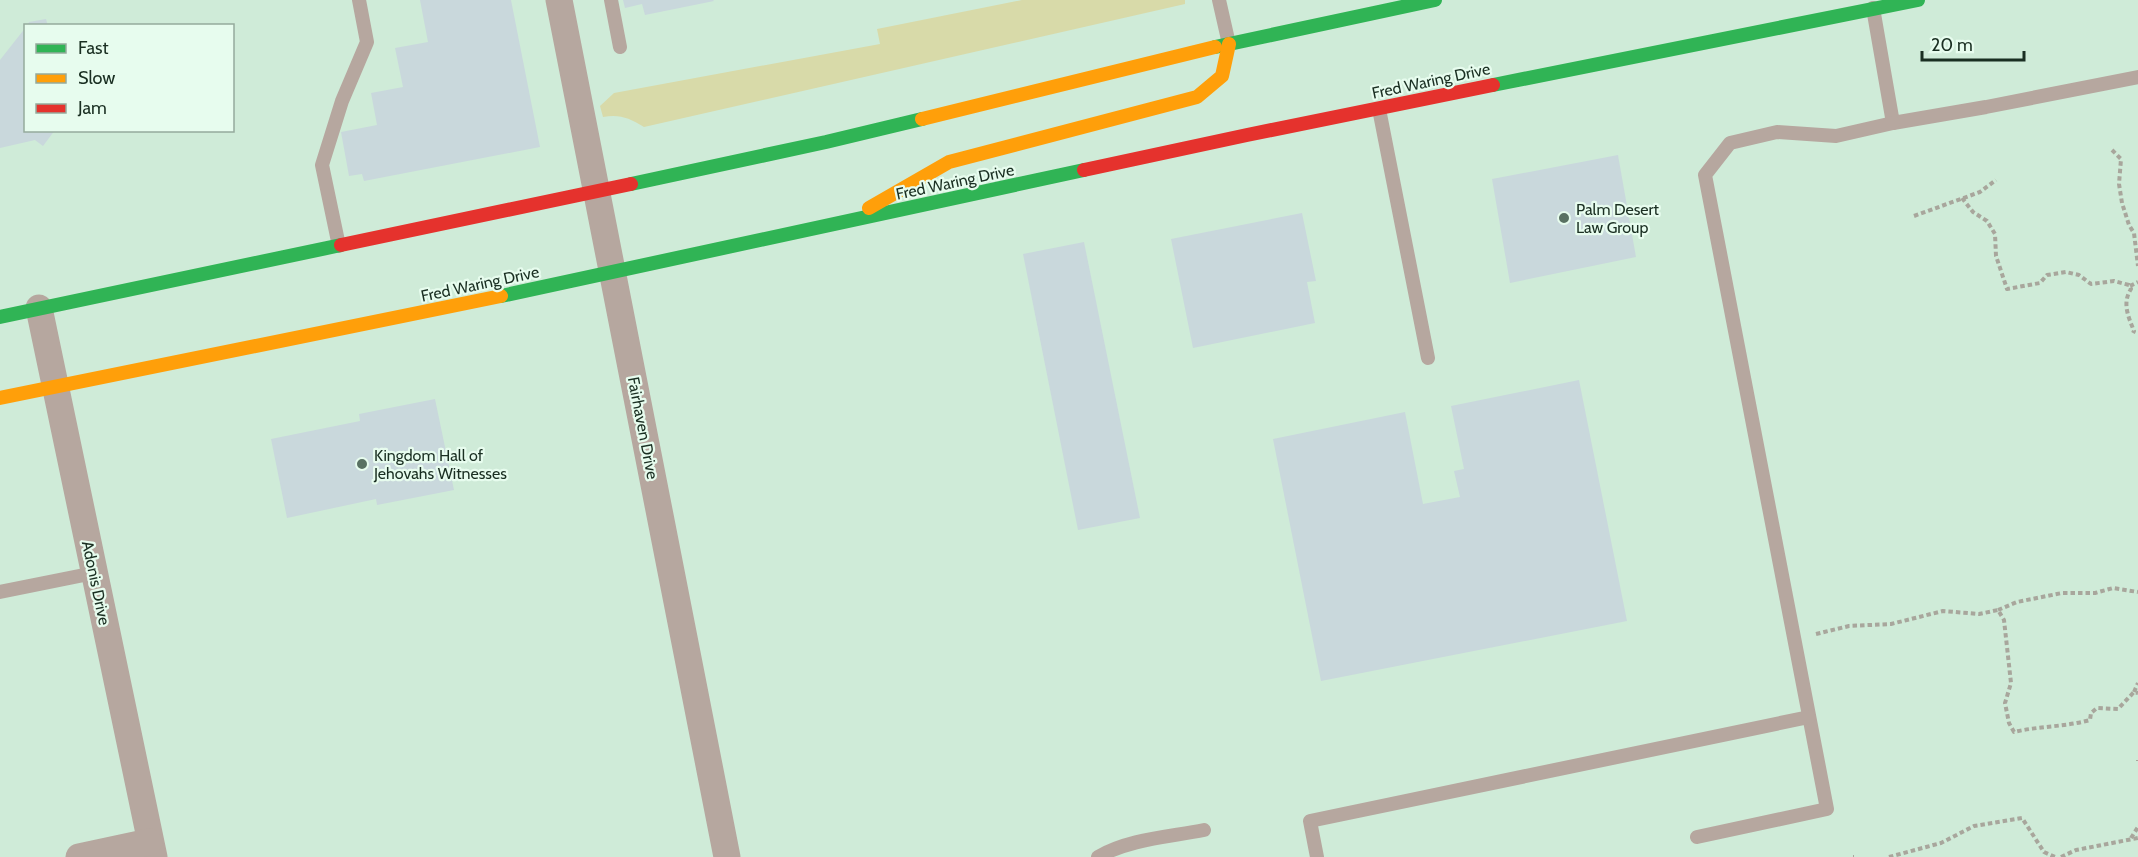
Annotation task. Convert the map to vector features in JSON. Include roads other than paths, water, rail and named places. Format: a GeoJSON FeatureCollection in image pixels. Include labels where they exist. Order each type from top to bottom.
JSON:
{"type":"FeatureCollection","features":[{"type":"Feature","properties":{"kind":"main road"},"geometry":{"type":"LineString","coordinates":[[0,317],[826,142],[1228,44],[1435,0]]}},
{"type":"Feature","properties":{"kind":"main road","name":"Fred Waring Drive"},"geometry":{"type":"LineString","coordinates":[[0,398],[613,273],[1872,3],[1918,0]]}},
{"type":"Feature","properties":{"kind":"main road"},"geometry":{"type":"LineString","coordinates":[[844,223],[949,162],[1197,97],[1222,76],[1228,44]]}},
{"type":"Feature","properties":{"kind":"street","name":"Fairhaven Drive"},"geometry":{"type":"LineString","coordinates":[[559,0],[728,857]]}},
{"type":"Feature","properties":{"kind":"street","name":"Adonis Drive"},"geometry":{"type":"LineString","coordinates":[[39,308],[152,850]]}},
{"type":"Feature","properties":{"kind":"street"},"geometry":{"type":"LineString","coordinates":[[79,857],[152,850]]}},
{"type":"Feature","properties":{"kind":"lane"},"geometry":{"type":"LineString","coordinates":[[339,246],[322,165],[342,101],[367,42],[358,0]]}},
{"type":"Feature","properties":{"kind":"lane"},"geometry":{"type":"LineString","coordinates":[[611,0],[620,47]]}},
{"type":"Feature","properties":{"kind":"lane"},"geometry":{"type":"LineString","coordinates":[[1220,0],[1228,44]]}},
{"type":"Feature","properties":{"kind":"lane"},"geometry":{"type":"LineString","coordinates":[[1872,3],[1893,123]]}},
{"type":"Feature","properties":{"kind":"lane"},"geometry":{"type":"LineString","coordinates":[[1697,837],[1827,809],[1705,176],[1730,143],[1777,132],[1836,136],[1893,123],[1986,108],[2138,77]]}},
{"type":"Feature","properties":{"kind":"lane"},"geometry":{"type":"LineString","coordinates":[[1379,109],[1428,358]]}},
{"type":"Feature","properties":{"kind":"lane"},"geometry":{"type":"LineString","coordinates":[[0,592],[94,573]]}},
{"type":"Feature","properties":{"kind":"lane"},"geometry":{"type":"LineString","coordinates":[[1317,857],[1310,820],[1809,717]]}},
{"type":"Feature","properties":{"kind":"lane"},"geometry":{"type":"LineString","coordinates":[[1098,857],[1112,849],[1204,830]]}},
{"type":"Feature","properties":{"kind":"place","name":"Palm Desert Law Group"},"geometry":{"type":"Point","coordinates":[1564,218]}},
{"type":"Feature","properties":{"kind":"place","name":"Kingdom Hall of Jehovahs Witnesses"},"geometry":{"type":"Point","coordinates":[362,464]}}]}
